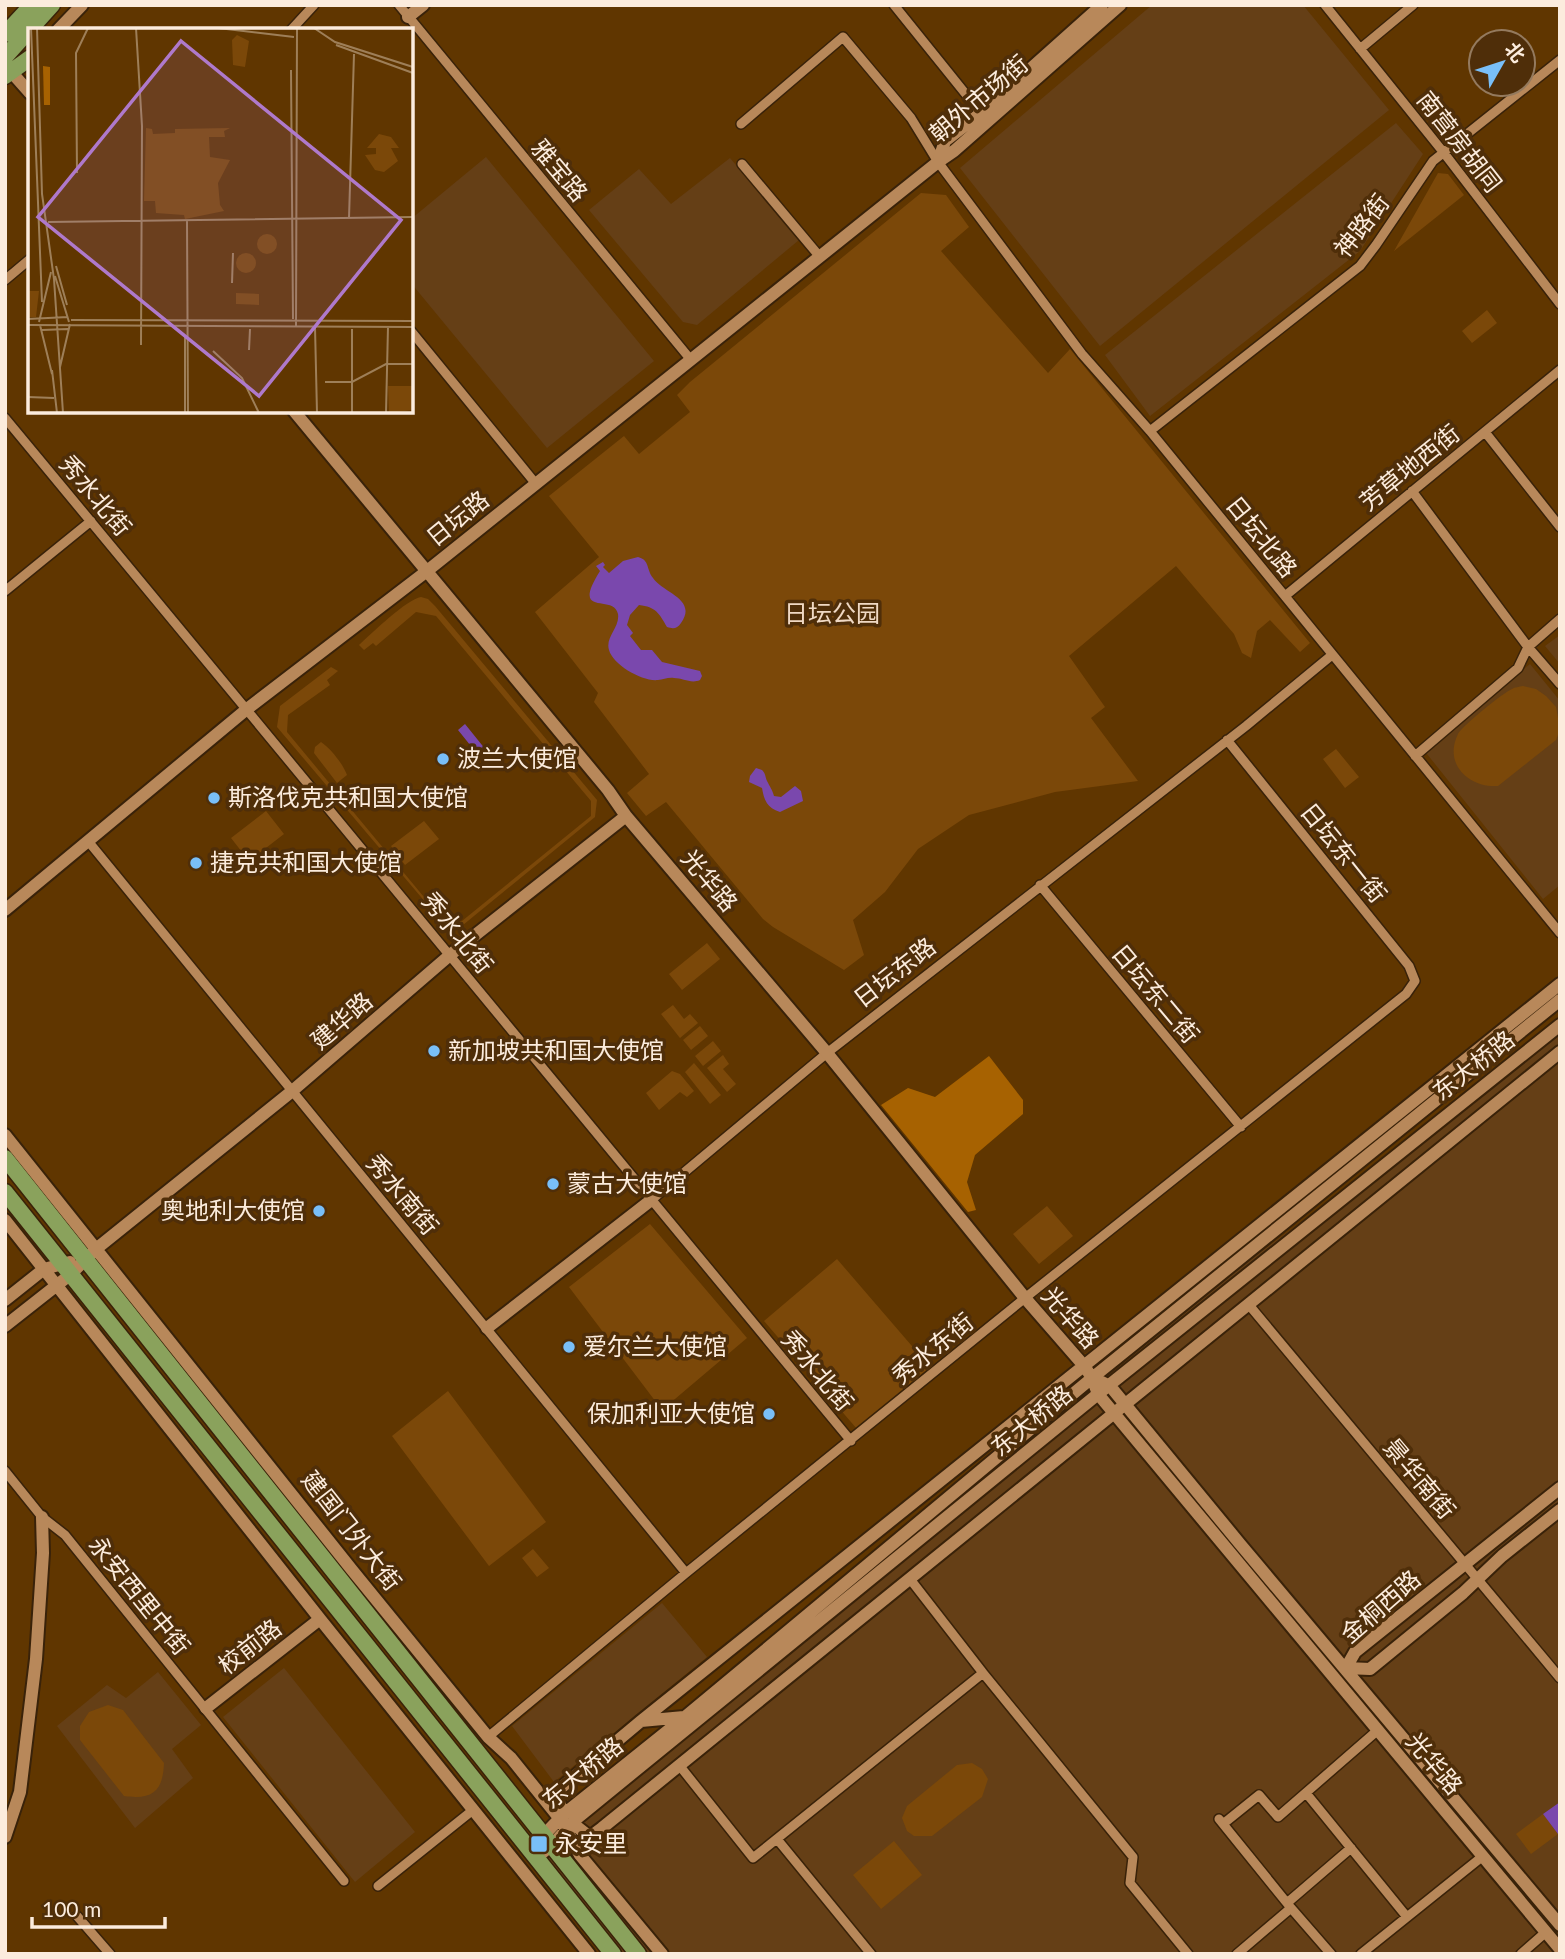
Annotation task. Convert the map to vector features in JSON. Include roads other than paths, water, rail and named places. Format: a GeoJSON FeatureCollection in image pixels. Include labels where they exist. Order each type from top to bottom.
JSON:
{"type":"FeatureCollection","features":[{"type":"Feature","properties":{"kind":"highway"},"geometry":{"type":"LineString","coordinates":[[5,34],[32,5]]}},
{"type":"Feature","properties":{"kind":"highway"},"geometry":{"type":"LineString","coordinates":[[31,28],[51,5]]}},
{"type":"Feature","properties":{"kind":"highway"},"geometry":{"type":"LineString","coordinates":[[5,57],[28,31]]}},
{"type":"Feature","properties":{"kind":"highway"},"geometry":{"type":"LineString","coordinates":[[10,75],[28,60]]}},
{"type":"Feature","properties":{"kind":"highway","name":"建国门外大街"},"geometry":{"type":"LineString","coordinates":[[5,1158],[91,1254],[309,1539],[638,1954]]}},
{"type":"Feature","properties":{"kind":"highway"},"geometry":{"type":"LineString","coordinates":[[5,1192],[613,1954]]}},
{"type":"Feature","properties":{"kind":"street"},"geometry":{"type":"LineString","coordinates":[[60,28],[82,5]]}},
{"type":"Feature","properties":{"kind":"street"},"geometry":{"type":"LineString","coordinates":[[293,28],[314,5]]}},
{"type":"Feature","properties":{"kind":"street","name":"雅宝路"},"geometry":{"type":"LineString","coordinates":[[399,5],[691,360]]}},
{"type":"Feature","properties":{"kind":"street"},"geometry":{"type":"LineString","coordinates":[[408,17],[423,5]]}},
{"type":"Feature","properties":{"kind":"street"},"geometry":{"type":"LineString","coordinates":[[894,5],[981,113]]}},
{"type":"Feature","properties":{"kind":"street","name":"朝外市场街"},"geometry":{"type":"LineString","coordinates":[[938,162],[945,141],[981,113],[1102,5]]}},
{"type":"Feature","properties":{"kind":"street","name":"朝外市场街"},"geometry":{"type":"LineString","coordinates":[[938,162],[954,151],[1120,5]]}},
{"type":"Feature","properties":{"kind":"street","name":"南营房胡同"},"geometry":{"type":"LineString","coordinates":[[1325,5],[1444,152],[1560,304]]}},
{"type":"Feature","properties":{"kind":"street"},"geometry":{"type":"LineString","coordinates":[[1360,49],[1413,5]]}},
{"type":"Feature","properties":{"kind":"street","name":"日坛北路"},"geometry":{"type":"LineString","coordinates":[[741,124],[843,37],[911,118],[938,162],[1083,354],[1150,431],[1560,933]]}},
{"type":"Feature","properties":{"kind":"street","name":"神路街"},"geometry":{"type":"LineString","coordinates":[[1150,431],[1360,266],[1433,160],[1560,60]]}},
{"type":"Feature","properties":{"kind":"street"},"geometry":{"type":"LineString","coordinates":[[5,85],[10,75],[28,91]]}},
{"type":"Feature","properties":{"kind":"street","name":"日坛路"},"geometry":{"type":"LineString","coordinates":[[5,910],[247,709],[427,571],[938,162]]}},
{"type":"Feature","properties":{"kind":"street"},"geometry":{"type":"LineString","coordinates":[[742,164],[820,257]]}},
{"type":"Feature","properties":{"kind":"street"},"geometry":{"type":"LineString","coordinates":[[5,280],[28,261]]}},
{"type":"Feature","properties":{"kind":"street"},"geometry":{"type":"LineString","coordinates":[[413,333],[536,484]]}},
{"type":"Feature","properties":{"kind":"street","name":"芳草地西街"},"geometry":{"type":"LineString","coordinates":[[1285,596],[1560,370]]}},
{"type":"Feature","properties":{"kind":"street","name":"光华路"},"geometry":{"type":"LineString","coordinates":[[296,413],[1026,1298],[1089,1372],[1110,1386],[1560,1924]]}},
{"type":"Feature","properties":{"kind":"street","name":"秀水北街"},"geometry":{"type":"LineString","coordinates":[[5,418],[851,1441]]}},
{"type":"Feature","properties":{"kind":"street"},"geometry":{"type":"LineString","coordinates":[[1485,432],[1560,527]]}},
{"type":"Feature","properties":{"kind":"street"},"geometry":{"type":"LineString","coordinates":[[1412,491],[1528,646],[1560,684]]}},
{"type":"Feature","properties":{"kind":"street"},"geometry":{"type":"LineString","coordinates":[[5,591],[91,520]]}},
{"type":"Feature","properties":{"kind":"street"},"geometry":{"type":"LineString","coordinates":[[1415,756],[1518,668],[1528,646],[1560,619]]}},
{"type":"Feature","properties":{"kind":"street","name":"日坛东路"},"geometry":{"type":"LineString","coordinates":[[487,1328],[650,1201],[827,1054],[1332,655]]}},
{"type":"Feature","properties":{"kind":"street","name":"日坛东一街"},"geometry":{"type":"LineString","coordinates":[[1227,740],[1409,966],[1415,981],[1406,994]]}},
{"type":"Feature","properties":{"kind":"street","name":"建华路"},"geometry":{"type":"LineString","coordinates":[[91,1254],[291,1092],[450,955],[626,816]]}},
{"type":"Feature","properties":{"kind":"street","name":"秀水南街"},"geometry":{"type":"LineString","coordinates":[[88,841],[686,1573]]}},
{"type":"Feature","properties":{"kind":"street","name":"日坛东二街"},"geometry":{"type":"LineString","coordinates":[[1040,885],[1241,1127]]}},
{"type":"Feature","properties":{"kind":"street"},"geometry":{"type":"LineString","coordinates":[[1558,1057],[590,1837],[565,1821],[555,1793],[641,1721],[1089,1372],[1560,984]]}},
{"type":"Feature","properties":{"kind":"street","name":"秀水东街"},"geometry":{"type":"LineString","coordinates":[[488,1737],[686,1573],[1406,994]]}},
{"type":"Feature","properties":{"kind":"street","name":"东大桥路"},"geometry":{"type":"LineString","coordinates":[[533,1852],[685,1717],[1089,1372],[1560,1000]]}},
{"type":"Feature","properties":{"kind":"street","name":"东大桥路"},"geometry":{"type":"LineString","coordinates":[[565,1821],[1560,1025]]}},
{"type":"Feature","properties":{"kind":"street","name":"建国门外大街"},"geometry":{"type":"LineString","coordinates":[[5,1135],[91,1254],[488,1737],[511,1758],[565,1821],[580,1855],[662,1954]]}},
{"type":"Feature","properties":{"kind":"street"},"geometry":{"type":"LineString","coordinates":[[5,1220],[589,1954]]}},
{"type":"Feature","properties":{"kind":"street"},"geometry":{"type":"LineString","coordinates":[[5,1326],[56,1284],[67,1269],[91,1254]]}},
{"type":"Feature","properties":{"kind":"street"},"geometry":{"type":"LineString","coordinates":[[5,1300],[44,1269],[67,1269]]}},
{"type":"Feature","properties":{"kind":"street","name":"景华南街"},"geometry":{"type":"LineString","coordinates":[[1249,1305],[1560,1678]]}},
{"type":"Feature","properties":{"kind":"street","name":"光华路"},"geometry":{"type":"LineString","coordinates":[[1089,1372],[1098,1394],[1560,1949]]}},
{"type":"Feature","properties":{"kind":"street","name":"永安西里中街"},"geometry":{"type":"LineString","coordinates":[[5,1471],[42,1517],[65,1535],[344,1881]]}},
{"type":"Feature","properties":{"kind":"street","name":"金桐西路"},"geometry":{"type":"LineString","coordinates":[[1560,1488],[1356,1652],[1346,1668],[1370,1669],[1560,1510]]}},
{"type":"Feature","properties":{"kind":"street"},"geometry":{"type":"LineString","coordinates":[[5,1837],[20,1792],[36,1659],[43,1553],[42,1517]]}},
{"type":"Feature","properties":{"kind":"street"},"geometry":{"type":"LineString","coordinates":[[309,1539],[352,1570]]}},
{"type":"Feature","properties":{"kind":"street"},"geometry":{"type":"LineString","coordinates":[[910,1579],[1133,1857],[1130,1883],[1188,1954]]}},
{"type":"Feature","properties":{"kind":"street","name":"校前路"},"geometry":{"type":"LineString","coordinates":[[206,1709],[320,1619]]}},
{"type":"Feature","properties":{"kind":"street"},"geometry":{"type":"LineString","coordinates":[[679,1765],[753,1858],[983,1672]]}},
{"type":"Feature","properties":{"kind":"street"},"geometry":{"type":"LineString","coordinates":[[641,1721],[685,1717]]}},
{"type":"Feature","properties":{"kind":"street"},"geometry":{"type":"LineString","coordinates":[[1331,1954],[1221,1821],[1259,1795],[1278,1817],[1378,1730]]}},
{"type":"Feature","properties":{"kind":"street"},"geometry":{"type":"LineString","coordinates":[[1306,1793],[1407,1917]]}},
{"type":"Feature","properties":{"kind":"street"},"geometry":{"type":"LineString","coordinates":[[378,1886],[473,1810]]}},
{"type":"Feature","properties":{"kind":"street"},"geometry":{"type":"LineString","coordinates":[[777,1839],[870,1954]]}},
{"type":"Feature","properties":{"kind":"street"},"geometry":{"type":"LineString","coordinates":[[1237,1954],[1350,1848]]}},
{"type":"Feature","properties":{"kind":"street"},"geometry":{"type":"LineString","coordinates":[[1361,1954],[1483,1856]]}},
{"type":"Feature","properties":{"kind":"street"},"geometry":{"type":"LineString","coordinates":[[77,1916],[110,1954]]}},
{"type":"Feature","properties":{"kind":"street"},"geometry":{"type":"LineString","coordinates":[[1521,1954],[1546,1933]]}},
{"type":"Feature","properties":{"kind":"place","name":"波兰大使馆"},"geometry":{"type":"Point","coordinates":[443,759]}},
{"type":"Feature","properties":{"kind":"place","name":"斯洛伐克共和国大使馆"},"geometry":{"type":"Point","coordinates":[214,798]}},
{"type":"Feature","properties":{"kind":"place","name":"捷克共和国大使馆"},"geometry":{"type":"Point","coordinates":[196,863]}},
{"type":"Feature","properties":{"kind":"place","name":"新加坡共和国大使馆"},"geometry":{"type":"Point","coordinates":[434,1051]}},
{"type":"Feature","properties":{"kind":"place","name":"蒙古大使馆"},"geometry":{"type":"Point","coordinates":[553,1184]}},
{"type":"Feature","properties":{"kind":"place","name":"奥地利大使馆"},"geometry":{"type":"Point","coordinates":[319,1211]}},
{"type":"Feature","properties":{"kind":"place","name":"爱尔兰大使馆"},"geometry":{"type":"Point","coordinates":[569,1347]}},
{"type":"Feature","properties":{"kind":"place","name":"保加利亚大使馆"},"geometry":{"type":"Point","coordinates":[769,1414]}},
{"type":"Feature","properties":{"kind":"place","name":"永安里"},"geometry":{"type":"Point","coordinates":[539,1844]}},
{"type":"Feature","properties":{"kind":"park label","name":"日坛公园"},"geometry":{"type":"Point","coordinates":[832,614]}}]}
